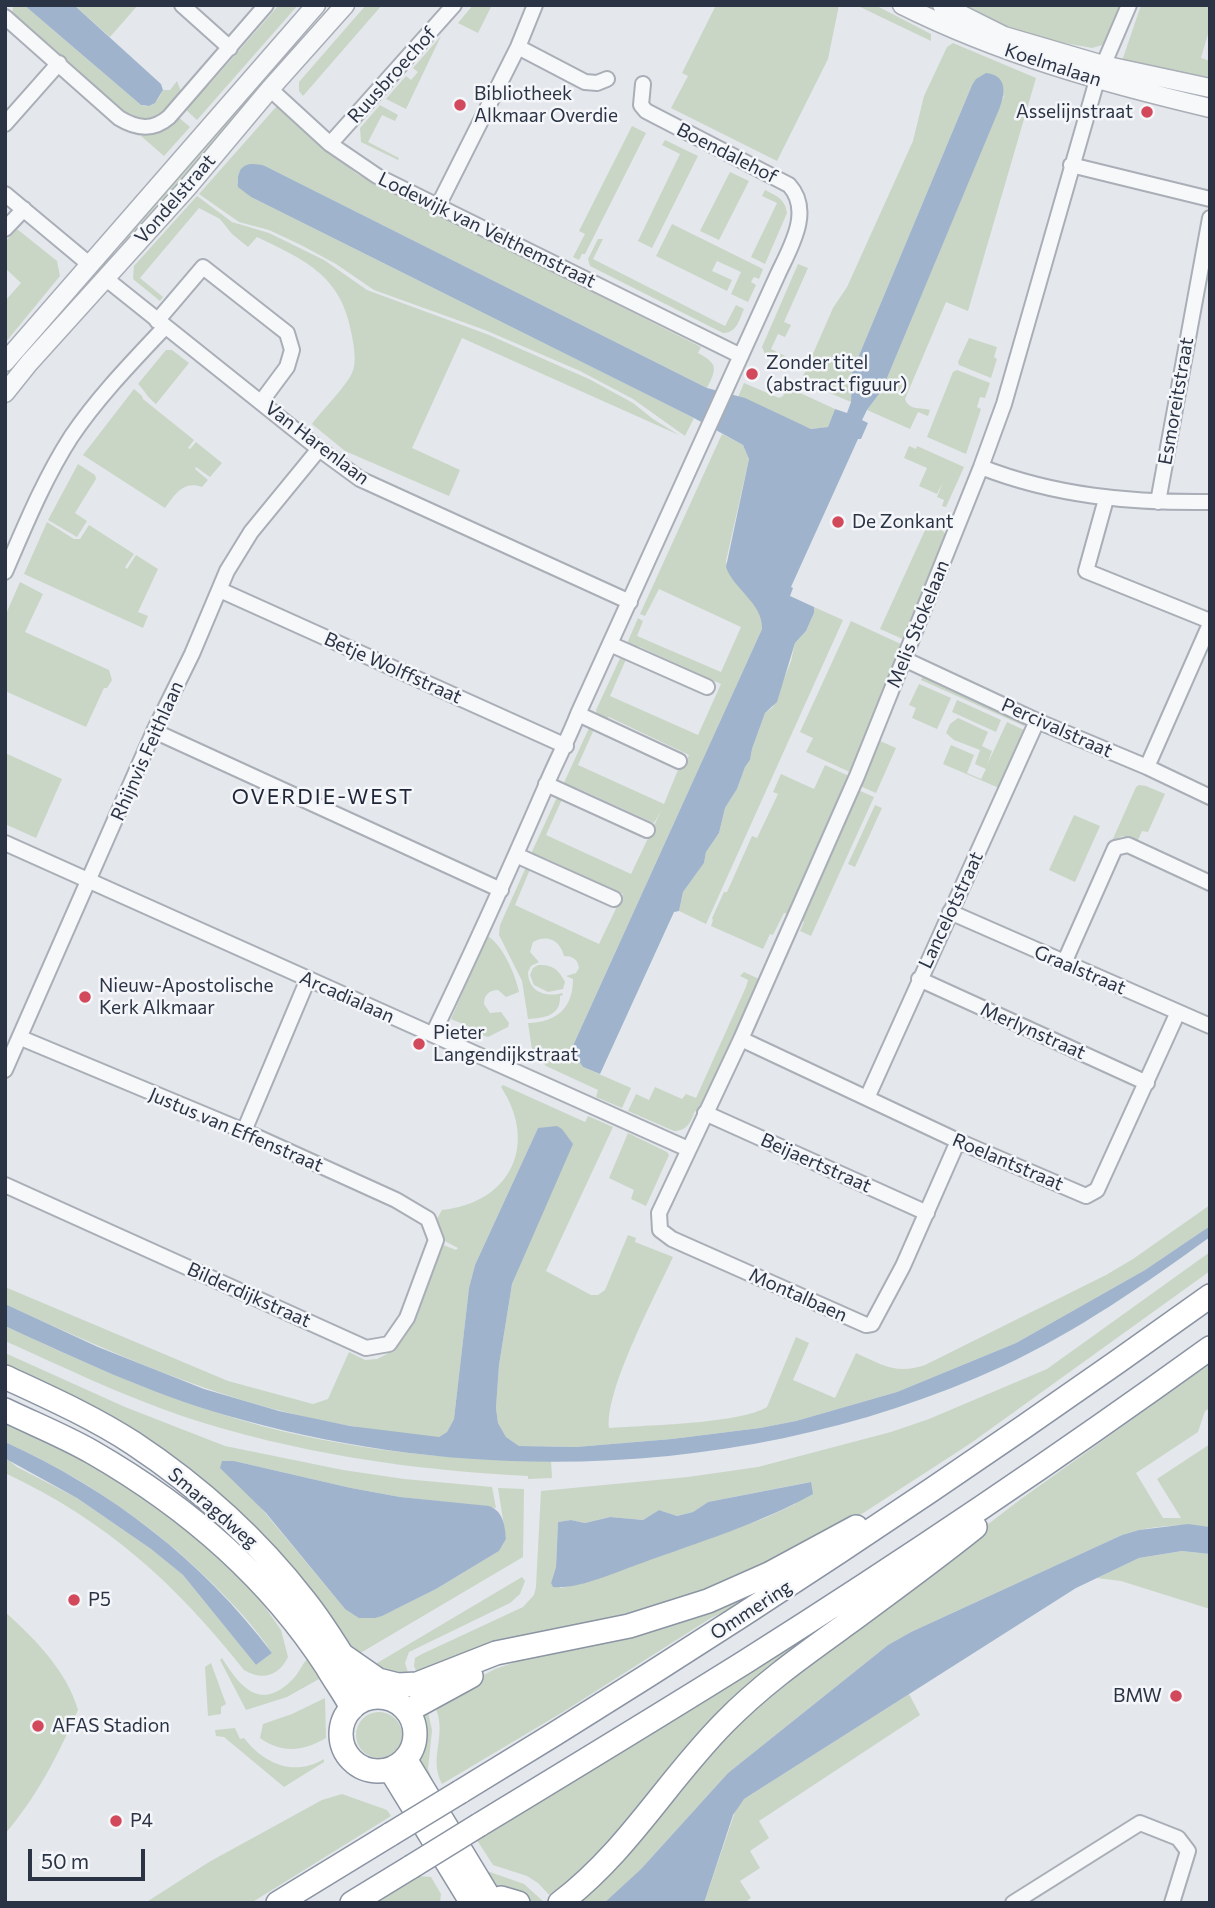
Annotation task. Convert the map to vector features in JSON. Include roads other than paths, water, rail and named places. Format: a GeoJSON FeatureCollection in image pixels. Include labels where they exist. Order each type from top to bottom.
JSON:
{"type":"FeatureCollection","features":[{"type":"Feature","properties":{"kind":"highway","name":"Ommering"},"geometry":{"type":"LineString","coordinates":[[278,1903],[683,1654],[953,1477],[1210,1296]]}},
{"type":"Feature","properties":{"kind":"highway","name":"Ommering"},"geometry":{"type":"LineString","coordinates":[[352,1903],[746,1662],[1098,1429],[1210,1348]]}},
{"type":"Feature","properties":{"kind":"highway","name":"Smaragdweg"},"geometry":{"type":"LineString","coordinates":[[5,1377],[66,1406],[131,1442],[188,1483],[264,1553],[306,1602],[342,1655],[360,1703]]}},
{"type":"Feature","properties":{"kind":"highway","name":"Smaragdweg"},"geometry":{"type":"LineString","coordinates":[[5,1410],[118,1467],[220,1542],[255,1576],[360,1703]]}},
{"type":"Feature","properties":{"kind":"highway"},"geometry":{"type":"LineString","coordinates":[[559,1903],[606,1864],[714,1734],[758,1690],[926,1566],[1098,1429]]}},
{"type":"Feature","properties":{"kind":"highway"},"geometry":{"type":"LineString","coordinates":[[342,1655],[378,1680],[411,1685],[478,1659],[629,1626],[708,1601],[769,1574],[953,1477]]}},
{"type":"Feature","properties":{"kind":"highway"},"geometry":{"type":"LineString","coordinates":[[408,1711],[499,1660],[527,1648]]}},
{"type":"Feature","properties":{"kind":"highway"},"geometry":{"type":"LineString","coordinates":[[381,1697],[392,1700],[408,1711],[414,1725],[415,1737],[412,1749],[398,1764],[380,1771],[364,1768],[348,1755],[341,1732],[345,1717],[360,1703],[381,1697]]}},
{"type":"Feature","properties":{"kind":"highway"},"geometry":{"type":"LineString","coordinates":[[398,1764],[482,1902],[501,1898],[518,1903]]}},
{"type":"Feature","properties":{"kind":"street"},"geometry":{"type":"LineString","coordinates":[[182,5],[230,48]]}},
{"type":"Feature","properties":{"kind":"street"},"geometry":{"type":"LineString","coordinates":[[5,17],[119,118],[131,125],[146,128],[159,125],[169,117],[266,5]]}},
{"type":"Feature","properties":{"kind":"street","name":"Vondelstraat"},"geometry":{"type":"LineString","coordinates":[[5,362],[317,5]]}},
{"type":"Feature","properties":{"kind":"street","name":"Vondelstraat"},"geometry":{"type":"LineString","coordinates":[[5,393],[345,5]]}},
{"type":"Feature","properties":{"kind":"street","name":"Ruusbroechof"},"geometry":{"type":"LineString","coordinates":[[330,144],[454,5]]}},
{"type":"Feature","properties":{"kind":"street"},"geometry":{"type":"LineString","coordinates":[[438,206],[518,47],[535,5]]}},
{"type":"Feature","properties":{"kind":"street","name":"Koelmalaan"},"geometry":{"type":"LineString","coordinates":[[902,5],[948,12],[1005,50],[1100,72],[1210,88]]}},
{"type":"Feature","properties":{"kind":"street"},"geometry":{"type":"LineString","coordinates":[[1100,72],[1129,5]]}},
{"type":"Feature","properties":{"kind":"street"},"geometry":{"type":"LineString","coordinates":[[518,47],[585,82],[597,83],[607,79]]}},
{"type":"Feature","properties":{"kind":"street"},"geometry":{"type":"LineString","coordinates":[[5,124],[59,63]]}},
{"type":"Feature","properties":{"kind":"street","name":"Koelmalaan"},"geometry":{"type":"LineString","coordinates":[[1100,72],[1210,108]]}},
{"type":"Feature","properties":{"kind":"street","name":"Melis Stokelaan"},"geometry":{"type":"LineString","coordinates":[[688,1149],[741,1039],[857,776],[981,467],[1004,404],[1100,72]]}},
{"type":"Feature","properties":{"kind":"street","name":"Lodewijk van Velthemstraat"},"geometry":{"type":"LineString","coordinates":[[254,76],[330,144],[377,176],[741,356]]}},
{"type":"Feature","properties":{"kind":"street","name":"Boendalehof"},"geometry":{"type":"LineString","coordinates":[[630,602],[798,226],[800,211],[798,199],[789,185],[646,111],[641,105],[643,84]]}},
{"type":"Feature","properties":{"kind":"street"},"geometry":{"type":"LineString","coordinates":[[1071,165],[1210,199]]}},
{"type":"Feature","properties":{"kind":"street"},"geometry":{"type":"LineString","coordinates":[[5,194],[106,278]]}},
{"type":"Feature","properties":{"kind":"street"},"geometry":{"type":"LineString","coordinates":[[5,229],[24,209]]}},
{"type":"Feature","properties":{"kind":"street","name":"Esmoreitstraat"},"geometry":{"type":"LineString","coordinates":[[1158,502],[1210,218]]}},
{"type":"Feature","properties":{"kind":"street"},"geometry":{"type":"LineString","coordinates":[[5,572],[30,512],[72,437],[203,267],[287,333],[292,350],[287,367],[261,402]]}},
{"type":"Feature","properties":{"kind":"street","name":"Van Harenlaan"},"geometry":{"type":"LineString","coordinates":[[106,278],[360,479],[630,602]]}},
{"type":"Feature","properties":{"kind":"street","name":"Rhijnvis Feithlaan"},"geometry":{"type":"LineString","coordinates":[[5,1070],[227,571],[251,532],[319,449]]}},
{"type":"Feature","properties":{"kind":"street"},"geometry":{"type":"LineString","coordinates":[[981,467],[1046,489],[1106,499],[1210,502]]}},
{"type":"Feature","properties":{"kind":"street"},"geometry":{"type":"LineString","coordinates":[[1106,499],[1086,571],[1210,622],[1147,767]]}},
{"type":"Feature","properties":{"kind":"street","name":"Betje Wolffstraat"},"geometry":{"type":"LineString","coordinates":[[220,590],[566,746]]}},
{"type":"Feature","properties":{"kind":"street"},"geometry":{"type":"LineString","coordinates":[[433,1034],[501,890],[546,784],[566,746],[630,602]]}},
{"type":"Feature","properties":{"kind":"street"},"geometry":{"type":"LineString","coordinates":[[610,644],[707,687]]}},
{"type":"Feature","properties":{"kind":"street","name":"Percivalstraat"},"geometry":{"type":"LineString","coordinates":[[904,659],[1210,797]]}},
{"type":"Feature","properties":{"kind":"street"},"geometry":{"type":"LineString","coordinates":[[578,714],[679,761]]}},
{"type":"Feature","properties":{"kind":"street","name":"Lancelotstraat"},"geometry":{"type":"LineString","coordinates":[[867,1098],[1037,721]]}},
{"type":"Feature","properties":{"kind":"street"},"geometry":{"type":"LineString","coordinates":[[154,731],[501,890]]}},
{"type":"Feature","properties":{"kind":"street"},"geometry":{"type":"LineString","coordinates":[[546,784],[648,830]]}},
{"type":"Feature","properties":{"kind":"street","name":"Arcadialaan"},"geometry":{"type":"LineString","coordinates":[[5,843],[688,1149]]}},
{"type":"Feature","properties":{"kind":"street"},"geometry":{"type":"LineString","coordinates":[[1064,963],[1115,848],[1128,845],[1210,883]]}},
{"type":"Feature","properties":{"kind":"street"},"geometry":{"type":"LineString","coordinates":[[516,855],[614,899]]}},
{"type":"Feature","properties":{"kind":"street","name":"Graalstraat"},"geometry":{"type":"LineString","coordinates":[[950,912],[1210,1026]]}},
{"type":"Feature","properties":{"kind":"street"},"geometry":{"type":"LineString","coordinates":[[244,1131],[308,979]]}},
{"type":"Feature","properties":{"kind":"street","name":"Merlynstraat"},"geometry":{"type":"LineString","coordinates":[[919,979],[1147,1083]]}},
{"type":"Feature","properties":{"kind":"street","name":"Roelantstraat"},"geometry":{"type":"LineString","coordinates":[[741,1039],[958,1142],[1086,1196],[1097,1190],[1178,1012]]}},
{"type":"Feature","properties":{"kind":"street","name":"Justus van Effenstraat"},"geometry":{"type":"LineString","coordinates":[[21,1038],[244,1131],[396,1200],[428,1219],[436,1240]]}},
{"type":"Feature","properties":{"kind":"street","name":"Beijaertstraat"},"geometry":{"type":"LineString","coordinates":[[705,1113],[927,1213]]}},
{"type":"Feature","properties":{"kind":"street","name":"Montalbaen"},"geometry":{"type":"LineString","coordinates":[[688,1149],[659,1213],[660,1230],[672,1239],[866,1325],[872,1324],[875,1319],[958,1142]]}},
{"type":"Feature","properties":{"kind":"street","name":"Bilderdijkstraat"},"geometry":{"type":"LineString","coordinates":[[5,1185],[366,1348],[389,1344],[407,1318],[436,1240]]}},
{"type":"Feature","properties":{"kind":"street"},"geometry":{"type":"LineString","coordinates":[[1013,1903],[1140,1823],[1178,1838],[1188,1851],[1172,1903]]}},
{"type":"Feature","properties":{"kind":"water"},"geometry":{"type":"Polygon","coordinates":[[[24,5],[74,5],[161,84],[163,90],[155,103],[149,106],[141,105],[24,5]]]}},
{"type":"Feature","properties":{"kind":"water"},"geometry":{"type":"Polygon","coordinates":[[[986,73],[1001,80],[1003,95],[1000,107],[882,390],[862,420],[868,423],[861,439],[858,439],[791,587],[790,596],[814,607],[814,613],[806,631],[795,643],[777,702],[765,713],[750,760],[725,808],[719,833],[706,852],[704,863],[683,892],[679,911],[674,912],[600,1074],[583,1067],[571,1050],[762,629],[758,612],[726,567],[749,459],[743,445],[694,418],[251,197],[238,187],[239,174],[244,166],[265,166],[707,388],[745,398],[811,429],[828,427],[835,409],[847,413],[851,402],[852,372],[972,85],[986,73]]]}},
{"type":"Feature","properties":{"kind":"water"},"geometry":{"type":"Polygon","coordinates":[[[557,1126],[573,1144],[512,1284],[499,1365],[496,1408],[498,1423],[506,1437],[519,1446],[576,1447],[760,1428],[796,1421],[897,1392],[1016,1343],[1145,1270],[1210,1226],[1210,1237],[1135,1290],[1030,1353],[911,1403],[815,1431],[718,1450],[619,1460],[519,1461],[420,1454],[321,1439],[225,1415],[169,1396],[114,1375],[5,1326],[5,1304],[98,1347],[204,1389],[279,1411],[350,1426],[439,1437],[447,1432],[454,1419],[469,1288],[475,1265],[538,1128],[557,1126]]]}},
{"type":"Feature","properties":{"kind":"water"},"geometry":{"type":"Polygon","coordinates":[[[5,1442],[82,1482],[152,1531],[216,1588],[272,1653],[256,1665],[183,1575],[151,1549],[77,1498],[8,1460],[5,1457],[5,1442]]]}},
{"type":"Feature","properties":{"kind":"water"},"geometry":{"type":"Polygon","coordinates":[[[222,1461],[234,1461],[400,1497],[489,1506],[500,1515],[506,1539],[499,1551],[436,1589],[382,1616],[359,1618],[345,1609],[266,1513],[220,1468],[222,1461]]]}},
{"type":"Feature","properties":{"kind":"water"},"geometry":{"type":"Polygon","coordinates":[[[811,1482],[813,1494],[729,1532],[586,1583],[553,1587],[551,1583],[556,1567],[558,1522],[571,1520],[585,1523],[610,1517],[643,1520],[659,1510],[677,1516],[693,1512],[708,1502],[811,1482]]]}},
{"type":"Feature","properties":{"kind":"water"},"geometry":{"type":"Polygon","coordinates":[[[1188,1524],[1210,1527],[1210,1554],[1182,1551],[1139,1558],[1076,1588],[744,1799],[733,1815],[704,1903],[604,1903],[641,1869],[728,1773],[888,1645],[1122,1535],[1139,1530],[1188,1524]]]}},
{"type":"Feature","properties":{"kind":"place","name":"Bibliotheek Alkmaar Overdie"},"geometry":{"type":"Point","coordinates":[460,105]}},
{"type":"Feature","properties":{"kind":"place","name":"Asselijnstraat"},"geometry":{"type":"Point","coordinates":[1147,112]}},
{"type":"Feature","properties":{"kind":"place","name":"Zonder titel (abstract figuur)"},"geometry":{"type":"Point","coordinates":[752,374]}},
{"type":"Feature","properties":{"kind":"place","name":"De Zonkant"},"geometry":{"type":"Point","coordinates":[838,522]}},
{"type":"Feature","properties":{"kind":"place","name":"Nieuw-Apostolische Kerk Alkmaar"},"geometry":{"type":"Point","coordinates":[85,997]}},
{"type":"Feature","properties":{"kind":"place","name":"Pieter Langendijkstraat"},"geometry":{"type":"Point","coordinates":[419,1044]}},
{"type":"Feature","properties":{"kind":"place","name":"P5"},"geometry":{"type":"Point","coordinates":[74,1600]}},
{"type":"Feature","properties":{"kind":"place","name":"BMW"},"geometry":{"type":"Point","coordinates":[1176,1696]}},
{"type":"Feature","properties":{"kind":"place","name":"AFAS Stadion"},"geometry":{"type":"Point","coordinates":[38,1726]}},
{"type":"Feature","properties":{"kind":"place","name":"P4"},"geometry":{"type":"Point","coordinates":[116,1821]}},
{"type":"Feature","properties":{"kind":"district","name":"OVERDIE-WEST"},"geometry":{"type":"Point","coordinates":[323,797]}}]}
